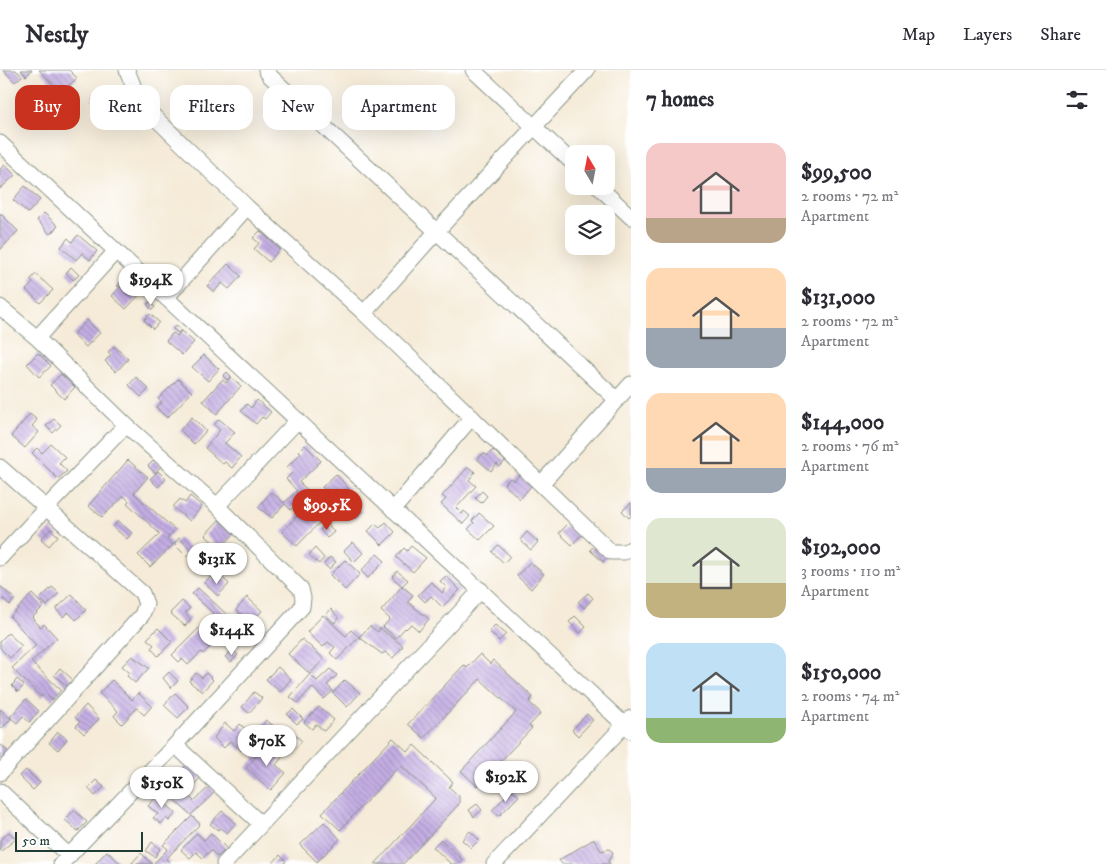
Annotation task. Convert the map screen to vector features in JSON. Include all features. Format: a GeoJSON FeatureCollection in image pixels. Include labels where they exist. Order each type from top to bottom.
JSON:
{"type":"FeatureCollection","features":[{"type":"Feature","properties":{"kind":"street"},"geometry":{"type":"LineString","coordinates":[[126,70],[140,104],[248,207],[364,313],[611,552],[624,552],[631,549]]}},
{"type":"Feature","properties":{"kind":"street"},"geometry":{"type":"LineString","coordinates":[[266,70],[270,76],[616,399]]}},
{"type":"Feature","properties":{"kind":"street"},"geometry":{"type":"LineString","coordinates":[[473,70],[565,156]]}},
{"type":"Feature","properties":{"kind":"street"},"geometry":{"type":"LineString","coordinates":[[364,313],[436,232],[588,70]]}},
{"type":"Feature","properties":{"kind":"street"},"geometry":{"type":"LineString","coordinates":[[0,143],[393,510],[629,724],[494,864]]}},
{"type":"Feature","properties":{"kind":"street"},"geometry":{"type":"LineString","coordinates":[[608,195],[631,217]]}},
{"type":"Feature","properties":{"kind":"street"},"geometry":{"type":"LineString","coordinates":[[166,298],[248,207]]}},
{"type":"Feature","properties":{"kind":"street"},"geometry":{"type":"LineString","coordinates":[[38,338],[116,252]]}},
{"type":"Feature","properties":{"kind":"street"},"geometry":{"type":"LineString","coordinates":[[0,307],[38,338],[126,425],[217,506],[301,589],[303,598],[302,607],[174,746],[65,860],[0,791]]}},
{"type":"Feature","properties":{"kind":"street"},"geometry":{"type":"LineString","coordinates":[[541,484],[631,384]]}},
{"type":"Feature","properties":{"kind":"street"},"geometry":{"type":"LineString","coordinates":[[393,510],[472,417]]}},
{"type":"Feature","properties":{"kind":"street"},"geometry":{"type":"LineString","coordinates":[[217,506],[298,420]]}},
{"type":"Feature","properties":{"kind":"street"},"geometry":{"type":"LineString","coordinates":[[0,558],[126,425]]}},
{"type":"Feature","properties":{"kind":"street"},"geometry":{"type":"LineString","coordinates":[[0,467],[142,593],[146,604],[142,614],[0,773]]}},
{"type":"Feature","properties":{"kind":"street"},"geometry":{"type":"LineString","coordinates":[[224,864],[480,590]]}},
{"type":"Feature","properties":{"kind":"street"},"geometry":{"type":"LineString","coordinates":[[174,746],[261,824]]}},
{"type":"Feature","properties":{"kind":"building"},"geometry":{"type":"Polygon","coordinates":[[[3,70],[16,70],[22,76],[15,82],[3,70]]]}},
{"type":"Feature","properties":{"kind":"building"},"geometry":{"type":"Polygon","coordinates":[[[21,70],[32,70],[26,76],[21,70]]]}},
{"type":"Feature","properties":{"kind":"building"},"geometry":{"type":"Polygon","coordinates":[[[39,70],[69,70],[77,78],[70,85],[53,85],[39,70]]]}},
{"type":"Feature","properties":{"kind":"building"},"geometry":{"type":"Polygon","coordinates":[[[5,165],[15,175],[0,189],[0,169],[5,165]]]}},
{"type":"Feature","properties":{"kind":"building"},"geometry":{"type":"Polygon","coordinates":[[[25,186],[40,200],[28,213],[13,200],[25,186]]]}},
{"type":"Feature","properties":{"kind":"building"},"geometry":{"type":"Polygon","coordinates":[[[0,213],[18,231],[0,250],[0,213]]]}},
{"type":"Feature","properties":{"kind":"building"},"geometry":{"type":"Polygon","coordinates":[[[44,213],[58,226],[50,234],[37,220],[44,213]]]}},
{"type":"Feature","properties":{"kind":"building"},"geometry":{"type":"Polygon","coordinates":[[[260,231],[280,249],[269,262],[254,249],[259,243],[253,238],[260,231]]]}},
{"type":"Feature","properties":{"kind":"building"},"geometry":{"type":"Polygon","coordinates":[[[78,235],[97,251],[90,260],[82,253],[76,260],[61,247],[68,238],[72,242],[78,235]]]}},
{"type":"Feature","properties":{"kind":"building"},"geometry":{"type":"Polygon","coordinates":[[[228,264],[241,276],[229,289],[222,283],[214,292],[207,286],[228,264]]]}},
{"type":"Feature","properties":{"kind":"building"},"geometry":{"type":"Polygon","coordinates":[[[71,267],[79,275],[73,280],[66,273],[71,267]]]}},
{"type":"Feature","properties":{"kind":"building"},"geometry":{"type":"Polygon","coordinates":[[[128,270],[138,279],[132,285],[141,293],[126,309],[112,296],[120,287],[117,286],[124,279],[122,277],[128,270]]]}},
{"type":"Feature","properties":{"kind":"building"},"geometry":{"type":"Polygon","coordinates":[[[36,274],[53,290],[40,303],[26,290],[33,283],[30,280],[36,274]]]}},
{"type":"Feature","properties":{"kind":"building"},"geometry":{"type":"Polygon","coordinates":[[[150,302],[155,307],[152,310],[147,304],[150,302]]]}},
{"type":"Feature","properties":{"kind":"building"},"geometry":{"type":"Polygon","coordinates":[[[150,314],[159,322],[153,329],[144,320],[150,314]]]}},
{"type":"Feature","properties":{"kind":"building"},"geometry":{"type":"Polygon","coordinates":[[[87,320],[100,333],[86,347],[73,335],[87,320]]]}},
{"type":"Feature","properties":{"kind":"building"},"geometry":{"type":"Polygon","coordinates":[[[175,325],[181,330],[178,333],[173,329],[175,325]]]}},
{"type":"Feature","properties":{"kind":"building"},"geometry":{"type":"Polygon","coordinates":[[[181,331],[194,342],[182,355],[166,341],[173,333],[177,336],[181,331]]]}},
{"type":"Feature","properties":{"kind":"building"},"geometry":{"type":"Polygon","coordinates":[[[114,346],[128,359],[116,372],[105,361],[111,355],[108,352],[114,346]]]}},
{"type":"Feature","properties":{"kind":"building"},"geometry":{"type":"Polygon","coordinates":[[[38,353],[51,366],[39,377],[27,364],[38,353]]]}},
{"type":"Feature","properties":{"kind":"building"},"geometry":{"type":"Polygon","coordinates":[[[204,355],[219,369],[208,381],[192,367],[204,355]]]}},
{"type":"Feature","properties":{"kind":"building"},"geometry":{"type":"Polygon","coordinates":[[[227,372],[231,376],[227,380],[223,376],[227,372]]]}},
{"type":"Feature","properties":{"kind":"building"},"geometry":{"type":"Polygon","coordinates":[[[61,374],[75,387],[64,399],[50,385],[61,374]]]}},
{"type":"Feature","properties":{"kind":"building"},"geometry":{"type":"Polygon","coordinates":[[[136,377],[149,389],[141,397],[129,385],[136,377]]]}},
{"type":"Feature","properties":{"kind":"building"},"geometry":{"type":"Polygon","coordinates":[[[231,377],[241,386],[217,414],[203,401],[222,380],[226,383],[231,377]]]}},
{"type":"Feature","properties":{"kind":"building"},"geometry":{"type":"Polygon","coordinates":[[[178,379],[192,392],[167,418],[156,407],[162,402],[158,399],[178,379]]]}},
{"type":"Feature","properties":{"kind":"building"},"geometry":{"type":"Polygon","coordinates":[[[257,400],[271,412],[265,419],[262,417],[256,424],[241,411],[247,404],[251,408],[257,400]]]}},
{"type":"Feature","properties":{"kind":"building"},"geometry":{"type":"Polygon","coordinates":[[[30,414],[37,420],[32,426],[39,432],[25,448],[11,436],[30,414]]]}},
{"type":"Feature","properties":{"kind":"building"},"geometry":{"type":"Polygon","coordinates":[[[192,417],[206,431],[194,444],[180,430],[192,417]]]}},
{"type":"Feature","properties":{"kind":"building"},"geometry":{"type":"Polygon","coordinates":[[[54,419],[61,425],[53,433],[46,426],[54,419]]]}},
{"type":"Feature","properties":{"kind":"building"},"geometry":{"type":"Polygon","coordinates":[[[219,419],[235,432],[225,443],[241,457],[232,468],[225,462],[223,464],[205,448],[220,430],[214,425],[219,419]]]}},
{"type":"Feature","properties":{"kind":"building"},"geometry":{"type":"Polygon","coordinates":[[[51,444],[65,457],[59,463],[67,471],[58,479],[32,453],[37,448],[42,453],[51,444]]]}},
{"type":"Feature","properties":{"kind":"building"},"geometry":{"type":"Polygon","coordinates":[[[305,445],[321,461],[299,482],[315,497],[309,503],[324,518],[297,546],[282,532],[303,510],[296,504],[291,510],[285,504],[272,518],[258,507],[271,492],[284,503],[297,491],[286,479],[292,473],[287,467],[301,453],[299,451],[305,445]]]}},
{"type":"Feature","properties":{"kind":"building"},"geometry":{"type":"Polygon","coordinates":[[[493,450],[505,461],[500,467],[497,464],[491,471],[477,459],[484,453],[487,456],[493,450]]]}},
{"type":"Feature","properties":{"kind":"building"},"geometry":{"type":"Polygon","coordinates":[[[155,459],[161,466],[155,473],[148,466],[155,459]]]}},
{"type":"Feature","properties":{"kind":"building"},"geometry":{"type":"Polygon","coordinates":[[[128,460],[148,477],[134,493],[175,530],[167,538],[173,545],[150,567],[138,555],[160,534],[127,503],[129,501],[124,496],[102,517],[88,506],[128,460]]]}},
{"type":"Feature","properties":{"kind":"building"},"geometry":{"type":"Polygon","coordinates":[[[468,467],[475,472],[469,480],[476,486],[456,508],[462,514],[464,511],[470,516],[463,524],[441,504],[446,499],[442,496],[468,467]]]}},
{"type":"Feature","properties":{"kind":"building"},"geometry":{"type":"Polygon","coordinates":[[[158,471],[166,479],[158,487],[150,479],[158,471]]]}},
{"type":"Feature","properties":{"kind":"building"},"geometry":{"type":"Polygon","coordinates":[[[336,474],[349,489],[335,501],[322,487],[336,474]]]}},
{"type":"Feature","properties":{"kind":"building"},"geometry":{"type":"Polygon","coordinates":[[[519,475],[531,486],[520,499],[504,484],[510,478],[514,481],[519,475]]]}},
{"type":"Feature","properties":{"kind":"building"},"geometry":{"type":"Polygon","coordinates":[[[482,491],[487,496],[481,503],[475,498],[482,491]]]}},
{"type":"Feature","properties":{"kind":"building"},"geometry":{"type":"Polygon","coordinates":[[[190,496],[202,506],[190,521],[173,507],[180,499],[185,503],[190,496]]]}},
{"type":"Feature","properties":{"kind":"building"},"geometry":{"type":"Polygon","coordinates":[[[322,500],[334,512],[328,518],[316,506],[322,500]]]}},
{"type":"Feature","properties":{"kind":"building"},"geometry":{"type":"Polygon","coordinates":[[[351,501],[362,511],[355,519],[344,509],[351,501]]]}},
{"type":"Feature","properties":{"kind":"building"},"geometry":{"type":"Polygon","coordinates":[[[631,503],[631,516],[629,518],[622,511],[631,503]]]}},
{"type":"Feature","properties":{"kind":"building"},"geometry":{"type":"Polygon","coordinates":[[[479,513],[494,526],[480,540],[468,529],[474,523],[472,521],[479,513]]]}},
{"type":"Feature","properties":{"kind":"building"},"geometry":{"type":"Polygon","coordinates":[[[219,520],[234,534],[220,549],[205,535],[219,520]]]}},
{"type":"Feature","properties":{"kind":"building"},"geometry":{"type":"Polygon","coordinates":[[[118,521],[132,533],[127,539],[113,527],[118,521]]]}},
{"type":"Feature","properties":{"kind":"building"},"geometry":{"type":"Polygon","coordinates":[[[386,522],[395,532],[382,545],[368,531],[375,524],[380,528],[386,522]]]}},
{"type":"Feature","properties":{"kind":"building"},"geometry":{"type":"Polygon","coordinates":[[[570,522],[582,534],[572,545],[559,533],[570,522]]]}},
{"type":"Feature","properties":{"kind":"building"},"geometry":{"type":"Polygon","coordinates":[[[328,524],[334,532],[327,538],[320,530],[328,524]]]}},
{"type":"Feature","properties":{"kind":"building"},"geometry":{"type":"Polygon","coordinates":[[[51,529],[58,536],[49,546],[41,539],[51,529]]]}},
{"type":"Feature","properties":{"kind":"building"},"geometry":{"type":"Polygon","coordinates":[[[527,532],[538,542],[531,550],[520,540],[527,532]]]}},
{"type":"Feature","properties":{"kind":"building"},"geometry":{"type":"Polygon","coordinates":[[[179,538],[192,550],[186,556],[174,544],[179,538]]]}},
{"type":"Feature","properties":{"kind":"building"},"geometry":{"type":"Polygon","coordinates":[[[353,542],[363,553],[354,562],[344,551],[353,542]]]}},
{"type":"Feature","properties":{"kind":"building"},"geometry":{"type":"Polygon","coordinates":[[[498,545],[510,556],[504,563],[492,552],[498,545]]]}},
{"type":"Feature","properties":{"kind":"building"},"geometry":{"type":"Polygon","coordinates":[[[595,545],[608,556],[603,562],[590,550],[595,545]]]}},
{"type":"Feature","properties":{"kind":"building"},"geometry":{"type":"Polygon","coordinates":[[[411,546],[426,558],[413,572],[396,557],[404,548],[407,551],[411,546]]]}},
{"type":"Feature","properties":{"kind":"building"},"geometry":{"type":"Polygon","coordinates":[[[315,548],[324,558],[319,564],[309,555],[315,548]]]}},
{"type":"Feature","properties":{"kind":"building"},"geometry":{"type":"Polygon","coordinates":[[[377,554],[385,561],[368,578],[361,571],[377,554]]]}},
{"type":"Feature","properties":{"kind":"building"},"geometry":{"type":"Polygon","coordinates":[[[330,557],[336,562],[329,569],[324,564],[330,557]]]}},
{"type":"Feature","properties":{"kind":"building"},"geometry":{"type":"Polygon","coordinates":[[[345,560],[360,574],[345,590],[330,575],[345,560]]]}},
{"type":"Feature","properties":{"kind":"building"},"geometry":{"type":"Polygon","coordinates":[[[530,562],[544,574],[531,589],[517,576],[530,562]]]}},
{"type":"Feature","properties":{"kind":"building"},"geometry":{"type":"Polygon","coordinates":[[[397,571],[408,580],[402,586],[392,577],[397,571]]]}},
{"type":"Feature","properties":{"kind":"building"},"geometry":{"type":"Polygon","coordinates":[[[219,574],[229,584],[218,596],[204,583],[210,577],[213,580],[219,574]]]}},
{"type":"Feature","properties":{"kind":"building"},"geometry":{"type":"Polygon","coordinates":[[[446,576],[460,590],[442,607],[431,596],[425,602],[418,595],[431,582],[442,593],[446,587],[440,581],[446,576]]]}},
{"type":"Feature","properties":{"kind":"building"},"geometry":{"type":"Polygon","coordinates":[[[0,586],[15,599],[10,605],[3,599],[0,602],[0,586]]]}},
{"type":"Feature","properties":{"kind":"building"},"geometry":{"type":"Polygon","coordinates":[[[402,586],[413,595],[408,602],[429,619],[419,631],[411,624],[396,638],[383,627],[390,619],[381,611],[402,586]]]}},
{"type":"Feature","properties":{"kind":"building"},"geometry":{"type":"Polygon","coordinates":[[[52,587],[59,593],[47,606],[40,599],[52,587]]]}},
{"type":"Feature","properties":{"kind":"building"},"geometry":{"type":"Polygon","coordinates":[[[198,588],[233,620],[227,626],[220,620],[214,626],[207,620],[213,613],[192,594],[198,588]]]}},
{"type":"Feature","properties":{"kind":"building"},"geometry":{"type":"Polygon","coordinates":[[[588,593],[593,598],[584,608],[578,602],[588,593]]]}},
{"type":"Feature","properties":{"kind":"building"},"geometry":{"type":"Polygon","coordinates":[[[32,594],[44,606],[32,618],[41,627],[44,624],[57,638],[31,662],[61,690],[52,700],[45,694],[41,697],[12,668],[36,645],[10,617],[32,594]]]}},
{"type":"Feature","properties":{"kind":"building"},"geometry":{"type":"Polygon","coordinates":[[[72,594],[86,610],[76,620],[68,612],[63,617],[56,609],[72,594]]]}},
{"type":"Feature","properties":{"kind":"building"},"geometry":{"type":"Polygon","coordinates":[[[247,597],[262,611],[250,623],[236,610],[247,597]]]}},
{"type":"Feature","properties":{"kind":"building"},"geometry":{"type":"Polygon","coordinates":[[[182,601],[190,608],[185,613],[191,619],[185,626],[170,613],[182,601]]]}},
{"type":"Feature","properties":{"kind":"building"},"geometry":{"type":"Polygon","coordinates":[[[331,609],[339,618],[334,623],[326,615],[331,609]]]}},
{"type":"Feature","properties":{"kind":"building"},"geometry":{"type":"Polygon","coordinates":[[[323,615],[346,636],[351,630],[359,637],[337,660],[330,653],[335,647],[328,642],[323,647],[307,632],[323,615]]]}},
{"type":"Feature","properties":{"kind":"building"},"geometry":{"type":"Polygon","coordinates":[[[575,616],[586,627],[580,633],[569,622],[575,616]]]}},
{"type":"Feature","properties":{"kind":"building"},"geometry":{"type":"Polygon","coordinates":[[[495,625],[506,634],[499,641],[489,631],[495,625]]]}},
{"type":"Feature","properties":{"kind":"building"},"geometry":{"type":"Polygon","coordinates":[[[370,626],[378,632],[380,628],[403,646],[393,658],[385,652],[382,654],[359,637],[370,626]]]}},
{"type":"Feature","properties":{"kind":"building"},"geometry":{"type":"Polygon","coordinates":[[[200,627],[215,642],[188,665],[182,659],[179,662],[172,655],[200,627]]]}},
{"type":"Feature","properties":{"kind":"building"},"geometry":{"type":"Polygon","coordinates":[[[158,628],[172,642],[158,656],[151,648],[154,645],[147,639],[158,628]]]}},
{"type":"Feature","properties":{"kind":"building"},"geometry":{"type":"Polygon","coordinates":[[[8,633],[22,646],[10,658],[0,648],[0,641],[8,633]]]}},
{"type":"Feature","properties":{"kind":"building"},"geometry":{"type":"Polygon","coordinates":[[[302,639],[324,659],[310,674],[288,654],[302,639]]]}},
{"type":"Feature","properties":{"kind":"building"},"geometry":{"type":"Polygon","coordinates":[[[232,650],[238,655],[231,662],[225,657],[232,650]]]}},
{"type":"Feature","properties":{"kind":"building"},"geometry":{"type":"Polygon","coordinates":[[[480,654],[490,664],[493,660],[533,697],[529,702],[541,713],[529,726],[532,728],[477,786],[461,771],[516,712],[480,679],[424,738],[408,724],[464,665],[467,668],[480,654]]]}},
{"type":"Feature","properties":{"kind":"building"},"geometry":{"type":"Polygon","coordinates":[[[132,656],[149,668],[135,683],[127,676],[130,673],[122,666],[132,656]]]}},
{"type":"Feature","properties":{"kind":"building"},"geometry":{"type":"Polygon","coordinates":[[[278,667],[291,679],[280,692],[266,679],[278,667]]]}},
{"type":"Feature","properties":{"kind":"building"},"geometry":{"type":"Polygon","coordinates":[[[60,668],[74,681],[68,687],[54,675],[60,668]]]}},
{"type":"Feature","properties":{"kind":"building"},"geometry":{"type":"Polygon","coordinates":[[[330,669],[337,675],[327,685],[333,691],[324,699],[312,687],[298,703],[290,697],[310,674],[317,681],[330,669]]]}},
{"type":"Feature","properties":{"kind":"building"},"geometry":{"type":"Polygon","coordinates":[[[169,672],[178,681],[171,688],[163,678],[169,672]]]}},
{"type":"Feature","properties":{"kind":"building"},"geometry":{"type":"Polygon","coordinates":[[[196,673],[202,678],[206,673],[213,680],[202,692],[189,681],[196,673]]]}},
{"type":"Feature","properties":{"kind":"building"},"geometry":{"type":"Polygon","coordinates":[[[17,679],[24,685],[18,692],[12,686],[17,679]]]}},
{"type":"Feature","properties":{"kind":"building"},"geometry":{"type":"Polygon","coordinates":[[[112,680],[132,700],[138,693],[152,706],[144,715],[137,708],[122,724],[114,716],[118,711],[99,693],[112,680]]]}},
{"type":"Feature","properties":{"kind":"building"},"geometry":{"type":"Polygon","coordinates":[[[345,680],[360,693],[347,707],[333,693],[345,680]]]}},
{"type":"Feature","properties":{"kind":"building"},"geometry":{"type":"Polygon","coordinates":[[[254,692],[262,698],[249,713],[242,707],[254,692]]]}},
{"type":"Feature","properties":{"kind":"building"},"geometry":{"type":"Polygon","coordinates":[[[175,693],[189,707],[178,718],[164,705],[175,693]]]}},
{"type":"Feature","properties":{"kind":"building"},"geometry":{"type":"Polygon","coordinates":[[[26,699],[39,711],[29,722],[23,716],[17,723],[10,717],[26,699]]]}},
{"type":"Feature","properties":{"kind":"building"},"geometry":{"type":"Polygon","coordinates":[[[86,705],[99,719],[84,734],[76,726],[80,722],[75,717],[86,705]]]}},
{"type":"Feature","properties":{"kind":"building"},"geometry":{"type":"Polygon","coordinates":[[[319,707],[334,720],[324,731],[316,724],[312,729],[304,722],[319,707]]]}},
{"type":"Feature","properties":{"kind":"building"},"geometry":{"type":"Polygon","coordinates":[[[0,709],[11,719],[2,728],[0,726],[0,709]]]}},
{"type":"Feature","properties":{"kind":"building"},"geometry":{"type":"Polygon","coordinates":[[[293,709],[303,719],[297,724],[287,714],[293,709]]]}},
{"type":"Feature","properties":{"kind":"building"},"geometry":{"type":"Polygon","coordinates":[[[587,714],[593,720],[578,736],[572,730],[587,714]]]}},
{"type":"Feature","properties":{"kind":"building"},"geometry":{"type":"Polygon","coordinates":[[[266,720],[275,727],[259,744],[252,739],[266,720]]]}},
{"type":"Feature","properties":{"kind":"building"},"geometry":{"type":"Polygon","coordinates":[[[225,723],[234,731],[240,724],[253,736],[241,751],[230,741],[224,748],[214,738],[225,723]]]}},
{"type":"Feature","properties":{"kind":"building"},"geometry":{"type":"Polygon","coordinates":[[[58,732],[67,739],[58,750],[49,743],[58,732]]]}},
{"type":"Feature","properties":{"kind":"building"},"geometry":{"type":"Polygon","coordinates":[[[293,733],[302,741],[290,754],[281,746],[293,733]]]}},
{"type":"Feature","properties":{"kind":"building"},"geometry":{"type":"Polygon","coordinates":[[[393,738],[408,752],[414,745],[453,782],[449,787],[459,796],[459,804],[403,864],[375,864],[436,798],[400,765],[340,830],[322,813],[393,738]]]}},
{"type":"Feature","properties":{"kind":"building"},"geometry":{"type":"Polygon","coordinates":[[[268,743],[283,756],[276,765],[286,773],[271,790],[246,768],[268,743]]]}},
{"type":"Feature","properties":{"kind":"building"},"geometry":{"type":"Polygon","coordinates":[[[0,744],[11,754],[4,762],[0,758],[0,744]]]}},
{"type":"Feature","properties":{"kind":"building"},"geometry":{"type":"Polygon","coordinates":[[[188,763],[202,776],[189,790],[175,778],[188,763]]]}},
{"type":"Feature","properties":{"kind":"building"},"geometry":{"type":"Polygon","coordinates":[[[26,770],[40,783],[33,790],[19,776],[26,770]]]}},
{"type":"Feature","properties":{"kind":"building"},"geometry":{"type":"Polygon","coordinates":[[[96,780],[104,787],[95,796],[88,788],[96,780]]]}},
{"type":"Feature","properties":{"kind":"building"},"geometry":{"type":"Polygon","coordinates":[[[210,786],[215,792],[191,815],[173,799],[181,790],[194,801],[210,786]]]}},
{"type":"Feature","properties":{"kind":"building"},"geometry":{"type":"Polygon","coordinates":[[[512,790],[519,796],[499,816],[492,810],[512,790]]]}},
{"type":"Feature","properties":{"kind":"building"},"geometry":{"type":"Polygon","coordinates":[[[160,793],[168,800],[165,803],[176,813],[169,821],[166,818],[161,824],[153,818],[158,814],[148,806],[160,793]]]}},
{"type":"Feature","properties":{"kind":"building"},"geometry":{"type":"Polygon","coordinates":[[[477,804],[482,810],[474,817],[469,810],[477,804]]]}},
{"type":"Feature","properties":{"kind":"building"},"geometry":{"type":"Polygon","coordinates":[[[74,810],[87,822],[78,831],[65,820],[74,810]]]}},
{"type":"Feature","properties":{"kind":"building"},"geometry":{"type":"Polygon","coordinates":[[[222,811],[236,823],[227,833],[220,828],[218,830],[210,824],[222,811]]]}},
{"type":"Feature","properties":{"kind":"building"},"geometry":{"type":"Polygon","coordinates":[[[192,816],[200,824],[166,859],[171,864],[153,864],[168,849],[163,845],[192,816]]]}},
{"type":"Feature","properties":{"kind":"building"},"geometry":{"type":"Polygon","coordinates":[[[324,822],[340,839],[317,862],[300,845],[324,822]]]}},
{"type":"Feature","properties":{"kind":"building"},"geometry":{"type":"Polygon","coordinates":[[[470,831],[479,840],[471,848],[462,840],[470,831]]]}},
{"type":"Feature","properties":{"kind":"building"},"geometry":{"type":"Polygon","coordinates":[[[9,832],[16,839],[1,851],[0,840],[9,832]]]}},
{"type":"Feature","properties":{"kind":"building"},"geometry":{"type":"Polygon","coordinates":[[[197,833],[204,840],[211,833],[227,849],[217,857],[211,850],[203,858],[196,852],[190,858],[181,850],[197,833]]]}},
{"type":"Feature","properties":{"kind":"building"},"geometry":{"type":"Polygon","coordinates":[[[441,839],[462,860],[457,864],[451,864],[433,847],[441,839]]]}},
{"type":"Feature","properties":{"kind":"building"},"geometry":{"type":"Polygon","coordinates":[[[594,839],[601,851],[609,849],[613,852],[608,861],[610,864],[562,864],[559,860],[594,839]]]}},
{"type":"Feature","properties":{"kind":"building"},"geometry":{"type":"Polygon","coordinates":[[[152,842],[160,849],[155,857],[146,851],[152,842]]]}},
{"type":"Feature","properties":{"kind":"building"},"geometry":{"type":"Polygon","coordinates":[[[107,851],[121,864],[95,864],[107,851]]]}},
{"type":"Feature","properties":{"kind":"building"},"geometry":{"type":"Polygon","coordinates":[[[141,853],[152,864],[131,864],[141,853]]]}},
{"type":"Feature","properties":{"kind":"building"},"geometry":{"type":"Polygon","coordinates":[[[280,855],[286,861],[284,864],[272,864],[280,855]]]}}]}
